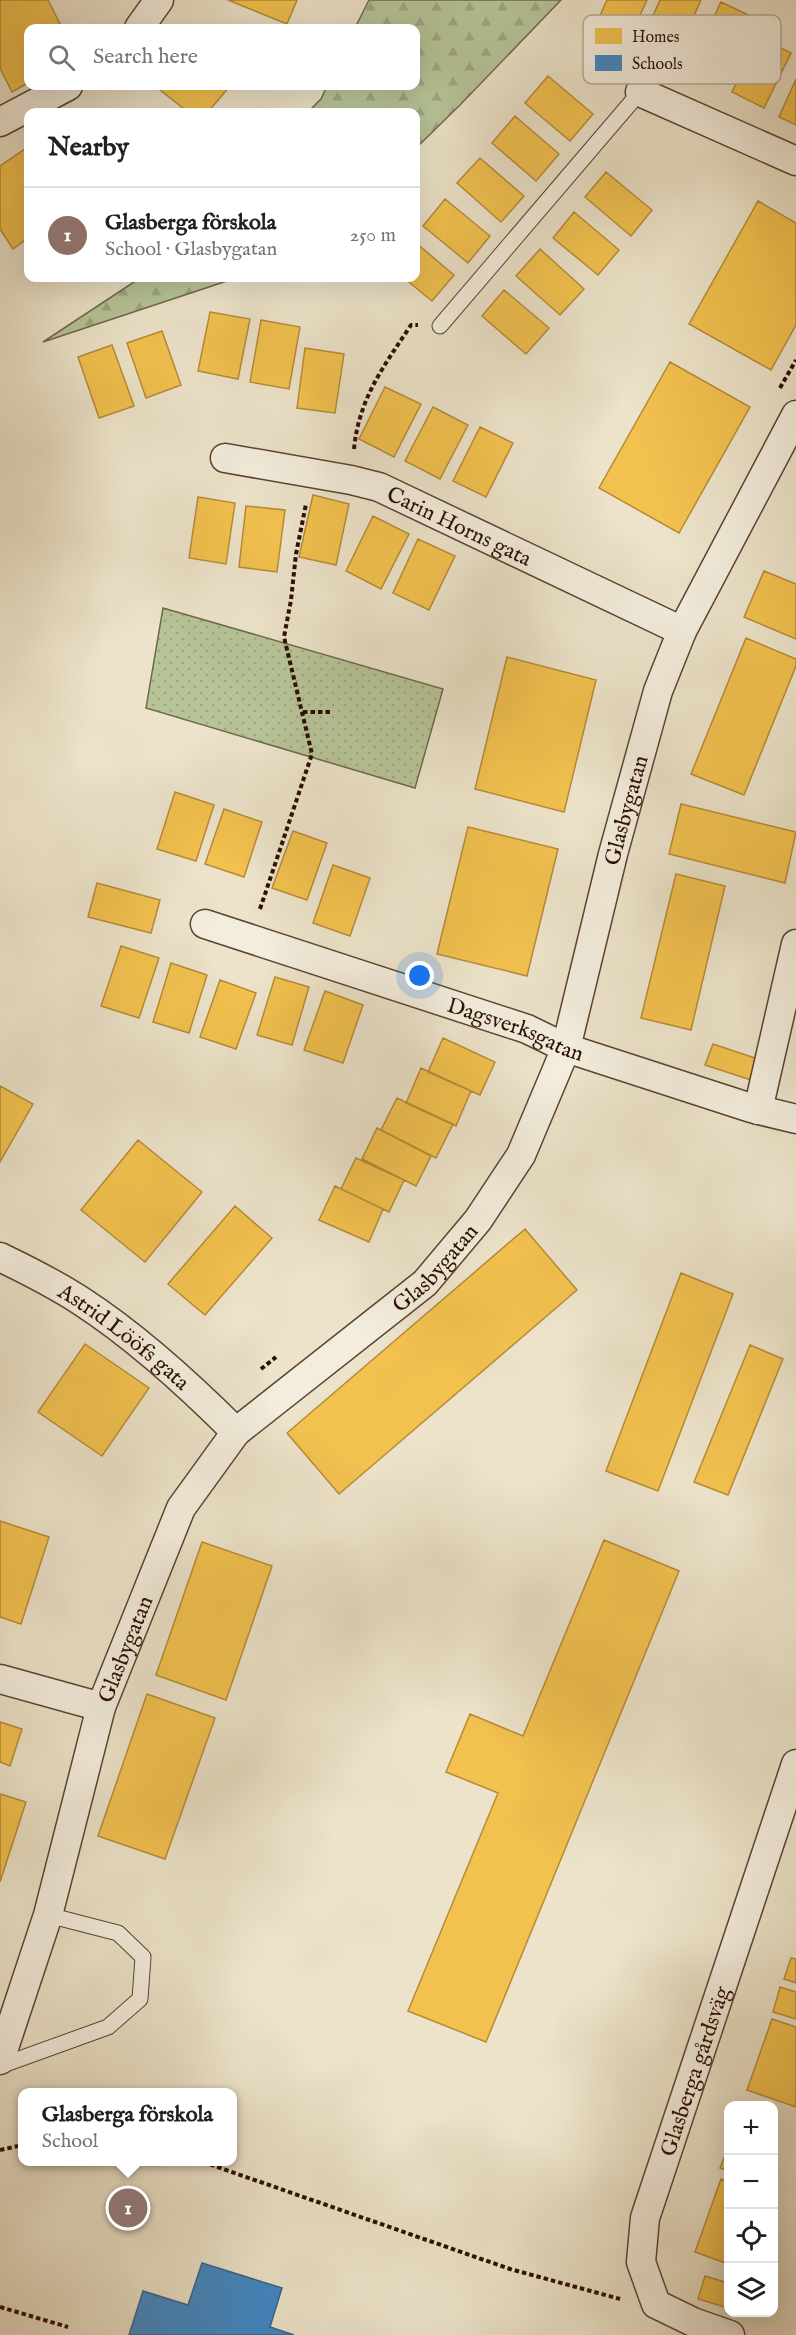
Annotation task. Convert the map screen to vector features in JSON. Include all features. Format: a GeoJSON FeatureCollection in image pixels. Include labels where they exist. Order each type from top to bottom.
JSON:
{"type":"FeatureCollection","features":[{"type":"Feature","properties":{"kind":"street"},"geometry":{"type":"LineString","coordinates":[[142,24],[159,0]]}},
{"type":"Feature","properties":{"kind":"street"},"geometry":{"type":"LineString","coordinates":[[26,108],[60,90]]}},
{"type":"Feature","properties":{"kind":"street"},"geometry":{"type":"LineString","coordinates":[[640,92],[796,161]]}},
{"type":"Feature","properties":{"kind":"street"},"geometry":{"type":"LineString","coordinates":[[0,122],[24,109]]}},
{"type":"Feature","properties":{"kind":"street","name":"Glasbygatan"},"geometry":{"type":"LineString","coordinates":[[0,2060],[48,1915],[101,1707],[181,1508],[236,1432],[425,1282],[478,1220],[521,1155],[566,1048],[613,854],[658,691],[682,630],[795,419]]}},
{"type":"Feature","properties":{"kind":"street","name":"Carin Horns gata"},"geometry":{"type":"LineString","coordinates":[[225,458],[379,487],[682,630]]}},
{"type":"Feature","properties":{"kind":"street","name":"Dagsverksgatan"},"geometry":{"type":"LineString","coordinates":[[205,924],[527,1029],[566,1048],[758,1110],[796,1119]]}},
{"type":"Feature","properties":{"kind":"street"},"geometry":{"type":"LineString","coordinates":[[758,1110],[796,944]]}},
{"type":"Feature","properties":{"kind":"street","name":"Astrid Lööfs gata"},"geometry":{"type":"LineString","coordinates":[[0,1257],[81,1301],[116,1326],[236,1432]]}},
{"type":"Feature","properties":{"kind":"street"},"geometry":{"type":"LineString","coordinates":[[0,1679],[101,1707]]}},
{"type":"Feature","properties":{"kind":"street","name":"Glasberga gårdsväg"},"geometry":{"type":"LineString","coordinates":[[656,2304],[641,2262],[645,2218],[795,1768]]}},
{"type":"Feature","properties":{"kind":"street"},"geometry":{"type":"LineString","coordinates":[[656,2304],[693,2322],[730,2335]]}},
{"type":"Feature","properties":{"kind":"lane"},"geometry":{"type":"LineString","coordinates":[[440,326],[640,92]]}},
{"type":"Feature","properties":{"kind":"lane"},"geometry":{"type":"LineString","coordinates":[[0,2066],[108,2027],[140,2000],[143,1957],[118,1933],[48,1915]]}},
{"type":"Feature","properties":{"kind":"path"},"geometry":{"type":"LineString","coordinates":[[351,480],[355,433],[371,386],[411,325],[440,326]]}},
{"type":"Feature","properties":{"kind":"path"},"geometry":{"type":"LineString","coordinates":[[779,390],[796,360]]}},
{"type":"Feature","properties":{"kind":"path"},"geometry":{"type":"LineString","coordinates":[[250,938],[312,754],[284,637],[296,554],[312,473]]}},
{"type":"Feature","properties":{"kind":"path"},"geometry":{"type":"LineString","coordinates":[[303,712],[332,712]]}},
{"type":"Feature","properties":{"kind":"path"},"geometry":{"type":"LineString","coordinates":[[259,1372],[285,1350]]}},
{"type":"Feature","properties":{"kind":"path"},"geometry":{"type":"LineString","coordinates":[[0,2150],[18,2146]]}},
{"type":"Feature","properties":{"kind":"path"},"geometry":{"type":"LineString","coordinates":[[214,2166],[510,2269],[633,2302],[656,2304]]}},
{"type":"Feature","properties":{"kind":"path"},"geometry":{"type":"LineString","coordinates":[[0,2307],[68,2327]]}},
{"type":"Feature","properties":{"kind":"green space"},"geometry":{"type":"Polygon","coordinates":[[[369,0],[561,0],[420,144],[420,108],[312,108],[321,99],[325,90],[420,90],[420,24],[357,24],[369,0]]]}},
{"type":"Feature","properties":{"kind":"green space"},"geometry":{"type":"Polygon","coordinates":[[[134,282],[224,282],[43,342],[134,282]]]}},
{"type":"Feature","properties":{"kind":"green space"},"geometry":{"type":"Polygon","coordinates":[[[163,608],[443,689],[415,788],[146,708],[163,608]]]}},
{"type":"Feature","properties":{"kind":"building: Homes"},"geometry":{"type":"Polygon","coordinates":[[[0,0],[48,0],[60,24],[24,24],[24,85],[12,92],[0,68],[0,0]]]}},
{"type":"Feature","properties":{"kind":"building: Homes"},"geometry":{"type":"Polygon","coordinates":[[[228,0],[297,0],[287,24],[228,0]]]}},
{"type":"Feature","properties":{"kind":"building: Homes"},"geometry":{"type":"Polygon","coordinates":[[[607,0],[647,0],[640,15],[600,15],[607,0]]]}},
{"type":"Feature","properties":{"kind":"building: Homes"},"geometry":{"type":"Polygon","coordinates":[[[660,0],[701,0],[694,15],[653,15],[660,0]]]}},
{"type":"Feature","properties":{"kind":"building: Homes"},"geometry":{"type":"Polygon","coordinates":[[[721,2],[749,15],[715,15],[721,2]]]}},
{"type":"Feature","properties":{"kind":"building: Homes"},"geometry":{"type":"Polygon","coordinates":[[[781,48],[791,53],[781,73],[781,48]]]}},
{"type":"Feature","properties":{"kind":"building: Homes"},"geometry":{"type":"Polygon","coordinates":[[[548,76],[593,114],[570,141],[525,103],[548,76]]]}},
{"type":"Feature","properties":{"kind":"building: Homes"},"geometry":{"type":"Polygon","coordinates":[[[796,79],[796,125],[779,117],[796,79]]]}},
{"type":"Feature","properties":{"kind":"building: Homes"},"geometry":{"type":"Polygon","coordinates":[[[736,84],[776,84],[764,108],[732,92],[736,84]]]}},
{"type":"Feature","properties":{"kind":"building: Homes"},"geometry":{"type":"Polygon","coordinates":[[[160,90],[227,90],[211,108],[183,108],[160,90]]]}},
{"type":"Feature","properties":{"kind":"building: Homes"},"geometry":{"type":"Polygon","coordinates":[[[515,116],[559,154],[536,181],[492,143],[515,116]]]}},
{"type":"Feature","properties":{"kind":"building: Homes"},"geometry":{"type":"Polygon","coordinates":[[[24,150],[24,241],[13,249],[0,229],[0,166],[24,150]]]}},
{"type":"Feature","properties":{"kind":"building: Homes"},"geometry":{"type":"Polygon","coordinates":[[[480,158],[524,196],[501,222],[457,183],[480,158]]]}},
{"type":"Feature","properties":{"kind":"building: Homes"},"geometry":{"type":"Polygon","coordinates":[[[606,172],[652,210],[631,236],[585,197],[606,172]]]}},
{"type":"Feature","properties":{"kind":"building: Homes"},"geometry":{"type":"Polygon","coordinates":[[[445,199],[490,236],[468,263],[423,226],[445,199]]]}},
{"type":"Feature","properties":{"kind":"building: Homes"},"geometry":{"type":"Polygon","coordinates":[[[758,201],[796,223],[796,325],[771,370],[689,324],[758,201]]]}},
{"type":"Feature","properties":{"kind":"building: Homes"},"geometry":{"type":"Polygon","coordinates":[[[574,212],[619,250],[598,275],[553,238],[574,212]]]}},
{"type":"Feature","properties":{"kind":"building: Homes"},"geometry":{"type":"Polygon","coordinates":[[[420,246],[454,275],[432,301],[409,282],[420,282],[420,246]]]}},
{"type":"Feature","properties":{"kind":"building: Homes"},"geometry":{"type":"Polygon","coordinates":[[[540,249],[584,289],[560,315],[516,276],[540,249]]]}},
{"type":"Feature","properties":{"kind":"building: Homes"},"geometry":{"type":"Polygon","coordinates":[[[504,290],[549,328],[526,354],[482,316],[504,290]]]}},
{"type":"Feature","properties":{"kind":"building: Homes"},"geometry":{"type":"Polygon","coordinates":[[[210,312],[250,319],[238,379],[198,371],[210,312]]]}},
{"type":"Feature","properties":{"kind":"building: Homes"},"geometry":{"type":"Polygon","coordinates":[[[261,320],[300,327],[289,389],[250,382],[261,320]]]}},
{"type":"Feature","properties":{"kind":"building: Homes"},"geometry":{"type":"Polygon","coordinates":[[[162,331],[181,385],[146,398],[127,343],[162,331]]]}},
{"type":"Feature","properties":{"kind":"building: Homes"},"geometry":{"type":"Polygon","coordinates":[[[112,345],[134,406],[99,418],[78,357],[112,345]]]}},
{"type":"Feature","properties":{"kind":"building: Homes"},"geometry":{"type":"Polygon","coordinates":[[[305,348],[344,354],[335,413],[297,408],[305,348]]]}},
{"type":"Feature","properties":{"kind":"building: Homes"},"geometry":{"type":"Polygon","coordinates":[[[670,362],[750,407],[679,533],[599,488],[670,362]]]}},
{"type":"Feature","properties":{"kind":"building: Homes"},"geometry":{"type":"Polygon","coordinates":[[[385,387],[421,404],[394,457],[359,439],[385,387]]]}},
{"type":"Feature","properties":{"kind":"building: Homes"},"geometry":{"type":"Polygon","coordinates":[[[433,407],[468,425],[440,479],[405,461],[433,407]]]}},
{"type":"Feature","properties":{"kind":"building: Homes"},"geometry":{"type":"Polygon","coordinates":[[[480,427],[513,443],[486,497],[453,481],[480,427]]]}},
{"type":"Feature","properties":{"kind":"building: Homes"},"geometry":{"type":"Polygon","coordinates":[[[313,495],[349,504],[336,565],[299,557],[313,495]]]}},
{"type":"Feature","properties":{"kind":"building: Homes"},"geometry":{"type":"Polygon","coordinates":[[[198,497],[235,503],[226,564],[189,558],[198,497]]]}},
{"type":"Feature","properties":{"kind":"building: Homes"},"geometry":{"type":"Polygon","coordinates":[[[246,506],[285,510],[277,572],[239,567],[246,506]]]}},
{"type":"Feature","properties":{"kind":"building: Homes"},"geometry":{"type":"Polygon","coordinates":[[[373,516],[409,534],[381,589],[346,571],[373,516]]]}},
{"type":"Feature","properties":{"kind":"building: Homes"},"geometry":{"type":"Polygon","coordinates":[[[418,539],[455,556],[429,610],[393,593],[418,539]]]}},
{"type":"Feature","properties":{"kind":"building: Homes"},"geometry":{"type":"Polygon","coordinates":[[[764,571],[796,584],[796,639],[744,617],[764,571]]]}},
{"type":"Feature","properties":{"kind":"building: Homes"},"geometry":{"type":"Polygon","coordinates":[[[746,638],[796,659],[796,666],[744,795],[691,774],[746,638]]]}},
{"type":"Feature","properties":{"kind":"building: Homes"},"geometry":{"type":"Polygon","coordinates":[[[507,657],[596,680],[564,812],[475,789],[507,657]]]}},
{"type":"Feature","properties":{"kind":"building: Homes"},"geometry":{"type":"Polygon","coordinates":[[[175,792],[214,805],[196,861],[157,849],[175,792]]]}},
{"type":"Feature","properties":{"kind":"building: Homes"},"geometry":{"type":"Polygon","coordinates":[[[681,804],[796,832],[785,883],[669,854],[681,804]]]}},
{"type":"Feature","properties":{"kind":"building: Homes"},"geometry":{"type":"Polygon","coordinates":[[[224,809],[262,822],[244,877],[205,864],[224,809]]]}},
{"type":"Feature","properties":{"kind":"building: Homes"},"geometry":{"type":"Polygon","coordinates":[[[468,827],[558,849],[527,976],[437,954],[468,827]]]}},
{"type":"Feature","properties":{"kind":"building: Homes"},"geometry":{"type":"Polygon","coordinates":[[[293,831],[327,843],[307,900],[272,888],[293,831]]]}},
{"type":"Feature","properties":{"kind":"building: Homes"},"geometry":{"type":"Polygon","coordinates":[[[333,865],[370,878],[350,936],[313,923],[333,865]]]}},
{"type":"Feature","properties":{"kind":"building: Homes"},"geometry":{"type":"Polygon","coordinates":[[[676,874],[725,886],[691,1030],[641,1018],[676,874]]]}},
{"type":"Feature","properties":{"kind":"building: Homes"},"geometry":{"type":"Polygon","coordinates":[[[97,883],[160,900],[151,933],[88,917],[97,883]]]}},
{"type":"Feature","properties":{"kind":"building: Homes"},"geometry":{"type":"Polygon","coordinates":[[[121,946],[159,958],[139,1018],[101,1006],[121,946]]]}},
{"type":"Feature","properties":{"kind":"building: Homes"},"geometry":{"type":"Polygon","coordinates":[[[171,963],[207,975],[189,1033],[153,1022],[171,963]]]}},
{"type":"Feature","properties":{"kind":"building: Homes"},"geometry":{"type":"Polygon","coordinates":[[[275,977],[309,987],[292,1045],[257,1035],[275,977]]]}},
{"type":"Feature","properties":{"kind":"building: Homes"},"geometry":{"type":"Polygon","coordinates":[[[220,980],[256,993],[236,1049],[200,1037],[220,980]]]}},
{"type":"Feature","properties":{"kind":"building: Homes"},"geometry":{"type":"Polygon","coordinates":[[[325,991],[363,1005],[343,1063],[304,1050],[325,991]]]}},
{"type":"Feature","properties":{"kind":"building: Homes"},"geometry":{"type":"Polygon","coordinates":[[[443,1038],[495,1062],[480,1095],[428,1072],[443,1038]]]}},
{"type":"Feature","properties":{"kind":"building: Homes"},"geometry":{"type":"Polygon","coordinates":[[[713,1044],[758,1059],[751,1080],[705,1065],[713,1044]]]}},
{"type":"Feature","properties":{"kind":"building: Homes"},"geometry":{"type":"Polygon","coordinates":[[[421,1068],[471,1091],[456,1126],[406,1103],[421,1068]]]}},
{"type":"Feature","properties":{"kind":"building: Homes"},"geometry":{"type":"Polygon","coordinates":[[[0,1086],[33,1104],[0,1162],[0,1086]]]}},
{"type":"Feature","properties":{"kind":"building: Homes"},"geometry":{"type":"Polygon","coordinates":[[[397,1098],[453,1124],[436,1158],[381,1130],[397,1098]]]}},
{"type":"Feature","properties":{"kind":"building: Homes"},"geometry":{"type":"Polygon","coordinates":[[[377,1128],[431,1156],[416,1186],[362,1159],[377,1128]]]}},
{"type":"Feature","properties":{"kind":"building: Homes"},"geometry":{"type":"Polygon","coordinates":[[[138,1140],[202,1192],[145,1262],[81,1210],[138,1140]]]}},
{"type":"Feature","properties":{"kind":"building: Homes"},"geometry":{"type":"Polygon","coordinates":[[[356,1158],[404,1180],[389,1212],[341,1189],[356,1158]]]}},
{"type":"Feature","properties":{"kind":"building: Homes"},"geometry":{"type":"Polygon","coordinates":[[[335,1186],[383,1209],[369,1242],[319,1220],[335,1186]]]}},
{"type":"Feature","properties":{"kind":"building: Homes"},"geometry":{"type":"Polygon","coordinates":[[[235,1206],[272,1238],[205,1315],[168,1284],[235,1206]]]}},
{"type":"Feature","properties":{"kind":"building: Homes"},"geometry":{"type":"Polygon","coordinates":[[[525,1229],[577,1290],[339,1494],[287,1433],[525,1229]]]}},
{"type":"Feature","properties":{"kind":"building: Homes"},"geometry":{"type":"Polygon","coordinates":[[[681,1273],[733,1294],[658,1491],[606,1471],[681,1273]]]}},
{"type":"Feature","properties":{"kind":"building: Homes"},"geometry":{"type":"Polygon","coordinates":[[[85,1344],[149,1388],[102,1456],[38,1412],[85,1344]]]}},
{"type":"Feature","properties":{"kind":"building: Homes"},"geometry":{"type":"Polygon","coordinates":[[[750,1345],[783,1359],[728,1495],[694,1482],[750,1345]]]}},
{"type":"Feature","properties":{"kind":"building: Homes"},"geometry":{"type":"Polygon","coordinates":[[[0,1521],[49,1537],[21,1624],[0,1617],[0,1521]]]}},
{"type":"Feature","properties":{"kind":"building: Homes"},"geometry":{"type":"Polygon","coordinates":[[[604,1540],[679,1571],[486,2042],[408,2011],[498,1793],[446,1772],[470,1714],[523,1736],[604,1540]]]}},
{"type":"Feature","properties":{"kind":"building: Homes"},"geometry":{"type":"Polygon","coordinates":[[[202,1542],[272,1566],[226,1700],[156,1675],[202,1542]]]}},
{"type":"Feature","properties":{"kind":"building: Homes"},"geometry":{"type":"Polygon","coordinates":[[[147,1694],[215,1718],[165,1859],[98,1836],[147,1694]]]}},
{"type":"Feature","properties":{"kind":"building: Homes"},"geometry":{"type":"Polygon","coordinates":[[[0,1722],[22,1729],[10,1766],[0,1762],[0,1722]]]}},
{"type":"Feature","properties":{"kind":"building: Homes"},"geometry":{"type":"Polygon","coordinates":[[[0,1794],[26,1802],[0,1882],[0,1794]]]}},
{"type":"Feature","properties":{"kind":"building: Homes"},"geometry":{"type":"Polygon","coordinates":[[[791,1958],[796,1959],[796,1983],[784,1979],[791,1958]]]}},
{"type":"Feature","properties":{"kind":"building: Homes"},"geometry":{"type":"Polygon","coordinates":[[[780,1987],[796,1992],[796,2019],[773,2012],[780,1987]]]}},
{"type":"Feature","properties":{"kind":"building: Homes"},"geometry":{"type":"Polygon","coordinates":[[[772,2019],[796,2027],[796,2107],[747,2090],[772,2019]]]}},
{"type":"Feature","properties":{"kind":"building: Homes"},"geometry":{"type":"Polygon","coordinates":[[[724,2158],[724,2170],[720,2168],[724,2158]]]}},
{"type":"Feature","properties":{"kind":"building: Homes"},"geometry":{"type":"Polygon","coordinates":[[[721,2179],[724,2180],[724,2263],[695,2252],[721,2179]]]}},
{"type":"Feature","properties":{"kind":"building: Homes"},"geometry":{"type":"Polygon","coordinates":[[[705,2276],[724,2282],[724,2307],[698,2299],[705,2276]]]}},
{"type":"Feature","properties":{"kind":"building: Schools"},"geometry":{"type":"Polygon","coordinates":[[[202,2263],[282,2288],[270,2327],[294,2335],[129,2335],[143,2291],[188,2305],[202,2263]]]}},
{"type":"Feature","properties":{"kind":"place","name":"Glasberga förskola"},"geometry":{"type":"Point","coordinates":[128,2208]}}]}
